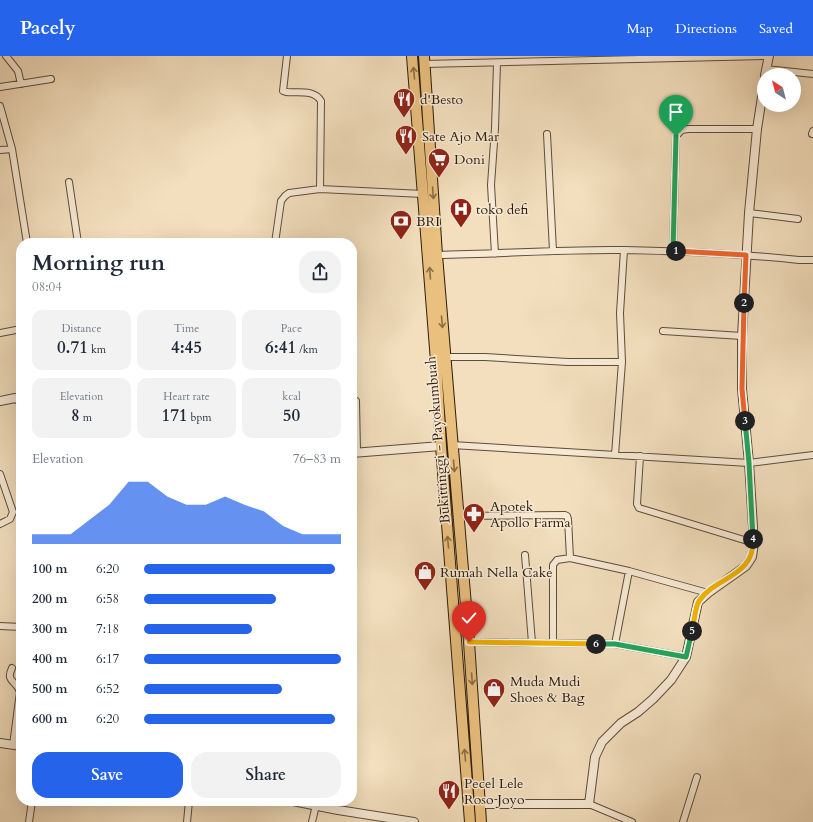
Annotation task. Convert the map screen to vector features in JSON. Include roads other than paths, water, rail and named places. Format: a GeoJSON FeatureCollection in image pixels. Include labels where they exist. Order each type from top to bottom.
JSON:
{"type":"FeatureCollection","features":[{"type":"Feature","properties":{"kind":"highway","name":"Bukittinggi - Payokumbuah"},"geometry":{"type":"LineString","coordinates":[[412,56],[470,822]]}},
{"type":"Feature","properties":{"kind":"highway","name":"Bukittinggi - Payokumbuah"},"geometry":{"type":"LineString","coordinates":[[424,60],[437,255],[459,516],[482,822]]}},
{"type":"Feature","properties":{"kind":"highway"},"geometry":{"type":"LineString","coordinates":[[450,568],[463,567]]}},
{"type":"Feature","properties":{"kind":"highway"},"geometry":{"type":"LineString","coordinates":[[453,606],[465,605]]}},
{"type":"Feature","properties":{"kind":"street"},"geometry":{"type":"LineString","coordinates":[[6,56],[18,71],[21,84]]}},
{"type":"Feature","properties":{"kind":"street"},"geometry":{"type":"LineString","coordinates":[[287,56],[284,91],[314,94],[318,96],[321,101],[320,189]]}},
{"type":"Feature","properties":{"kind":"street"},"geometry":{"type":"LineString","coordinates":[[424,60],[497,63],[622,58],[769,56],[767,68]]}},
{"type":"Feature","properties":{"kind":"street"},"geometry":{"type":"LineString","coordinates":[[495,254],[491,185],[497,63]]}},
{"type":"Feature","properties":{"kind":"street"},"geometry":{"type":"LineString","coordinates":[[801,73],[813,74]]}},
{"type":"Feature","properties":{"kind":"street"},"geometry":{"type":"LineString","coordinates":[[0,87],[51,79]]}},
{"type":"Feature","properties":{"kind":"street"},"geometry":{"type":"LineString","coordinates":[[0,106],[12,149],[26,238]]}},
{"type":"Feature","properties":{"kind":"street"},"geometry":{"type":"LineString","coordinates":[[590,804],[595,757],[602,742],[621,723],[638,712],[663,689],[677,672],[686,657],[698,602],[746,566],[752,557],[754,543],[749,463],[742,389],[742,336],[749,213],[760,112]]}},
{"type":"Feature","properties":{"kind":"street"},"geometry":{"type":"LineString","coordinates":[[673,251],[676,136],[682,130],[688,129],[757,129]]}},
{"type":"Feature","properties":{"kind":"street"},"geometry":{"type":"LineString","coordinates":[[547,134],[552,251]]}},
{"type":"Feature","properties":{"kind":"street"},"geometry":{"type":"LineString","coordinates":[[0,150],[12,149]]}},
{"type":"Feature","properties":{"kind":"street"},"geometry":{"type":"LineString","coordinates":[[69,182],[77,238]]}},
{"type":"Feature","properties":{"kind":"street"},"geometry":{"type":"LineString","coordinates":[[276,238],[281,201],[289,193],[320,189],[423,194]]}},
{"type":"Feature","properties":{"kind":"street"},"geometry":{"type":"LineString","coordinates":[[749,213],[798,218]]}},
{"type":"Feature","properties":{"kind":"street"},"geometry":{"type":"LineString","coordinates":[[437,255],[624,250],[673,251],[813,260]]}},
{"type":"Feature","properties":{"kind":"street"},"geometry":{"type":"LineString","coordinates":[[615,454],[622,362],[620,313],[624,250]]}},
{"type":"Feature","properties":{"kind":"street"},"geometry":{"type":"LineString","coordinates":[[0,333],[16,330]]}},
{"type":"Feature","properties":{"kind":"street"},"geometry":{"type":"LineString","coordinates":[[662,331],[742,336]]}},
{"type":"Feature","properties":{"kind":"street"},"geometry":{"type":"LineString","coordinates":[[445,357],[560,362],[622,362]]}},
{"type":"Feature","properties":{"kind":"street"},"geometry":{"type":"LineString","coordinates":[[0,401],[16,399]]}},
{"type":"Feature","properties":{"kind":"street"},"geometry":{"type":"LineString","coordinates":[[452,445],[749,463],[813,455]]}},
{"type":"Feature","properties":{"kind":"street"},"geometry":{"type":"LineString","coordinates":[[357,452],[441,446]]}},
{"type":"Feature","properties":{"kind":"street"},"geometry":{"type":"LineString","coordinates":[[640,456],[637,504],[639,508],[754,543]]}},
{"type":"Feature","properties":{"kind":"street"},"geometry":{"type":"LineString","coordinates":[[0,474],[13,512],[10,519],[0,524]]}},
{"type":"Feature","properties":{"kind":"street"},"geometry":{"type":"LineString","coordinates":[[459,516],[567,516],[570,558]]}},
{"type":"Feature","properties":{"kind":"street"},"geometry":{"type":"LineString","coordinates":[[525,555],[532,643]]}},
{"type":"Feature","properties":{"kind":"street"},"geometry":{"type":"LineString","coordinates":[[553,643],[553,565],[556,560],[570,558],[629,571],[708,593]]}},
{"type":"Feature","properties":{"kind":"street"},"geometry":{"type":"LineString","coordinates":[[615,644],[629,571]]}},
{"type":"Feature","properties":{"kind":"street"},"geometry":{"type":"LineString","coordinates":[[0,626],[16,627]]}},
{"type":"Feature","properties":{"kind":"street"},"geometry":{"type":"LineString","coordinates":[[469,642],[615,644],[686,657]]}},
{"type":"Feature","properties":{"kind":"street"},"geometry":{"type":"LineString","coordinates":[[12,668],[10,678],[16,685]]}},
{"type":"Feature","properties":{"kind":"street"},"geometry":{"type":"LineString","coordinates":[[0,743],[16,746]]}},
{"type":"Feature","properties":{"kind":"street"},"geometry":{"type":"LineString","coordinates":[[683,822],[697,777]]}},
{"type":"Feature","properties":{"kind":"street"},"geometry":{"type":"LineString","coordinates":[[481,804],[590,804],[632,822]]}},
{"type":"Feature","properties":{"kind":"street"},"geometry":{"type":"LineString","coordinates":[[29,822],[31,806]]}},
{"type":"Feature","properties":{"kind":"street"},"geometry":{"type":"LineString","coordinates":[[187,822],[189,806]]}},
{"type":"Feature","properties":{"kind":"street"},"geometry":{"type":"LineString","coordinates":[[312,822],[316,806]]}},
{"type":"Feature","properties":{"kind":"street"},"geometry":{"type":"LineString","coordinates":[[322,806],[414,822]]}},
{"type":"Feature","properties":{"kind":"place","name":"d'Besto"},"geometry":{"type":"Point","coordinates":[404,118]}},
{"type":"Feature","properties":{"kind":"place","name":"Sate Ajo Mar"},"geometry":{"type":"Point","coordinates":[406,156]}},
{"type":"Feature","properties":{"kind":"place","name":"Doni"},"geometry":{"type":"Point","coordinates":[439,178]}},
{"type":"Feature","properties":{"kind":"place","name":"toko defi"},"geometry":{"type":"Point","coordinates":[461,228]}},
{"type":"Feature","properties":{"kind":"place","name":"BRI"},"geometry":{"type":"Point","coordinates":[401,240]}},
{"type":"Feature","properties":{"kind":"place","name":"Apotek Apollo Farma"},"geometry":{"type":"Point","coordinates":[474,534]}},
{"type":"Feature","properties":{"kind":"place","name":"Rumah Nella Cake"},"geometry":{"type":"Point","coordinates":[425,592]}},
{"type":"Feature","properties":{"kind":"place","name":"Muda Mudi Shoes & Bag"},"geometry":{"type":"Point","coordinates":[494,708]}},
{"type":"Feature","properties":{"kind":"place","name":"Pecel Lele Roso Joyo"},"geometry":{"type":"Point","coordinates":[449,810]}}]}
